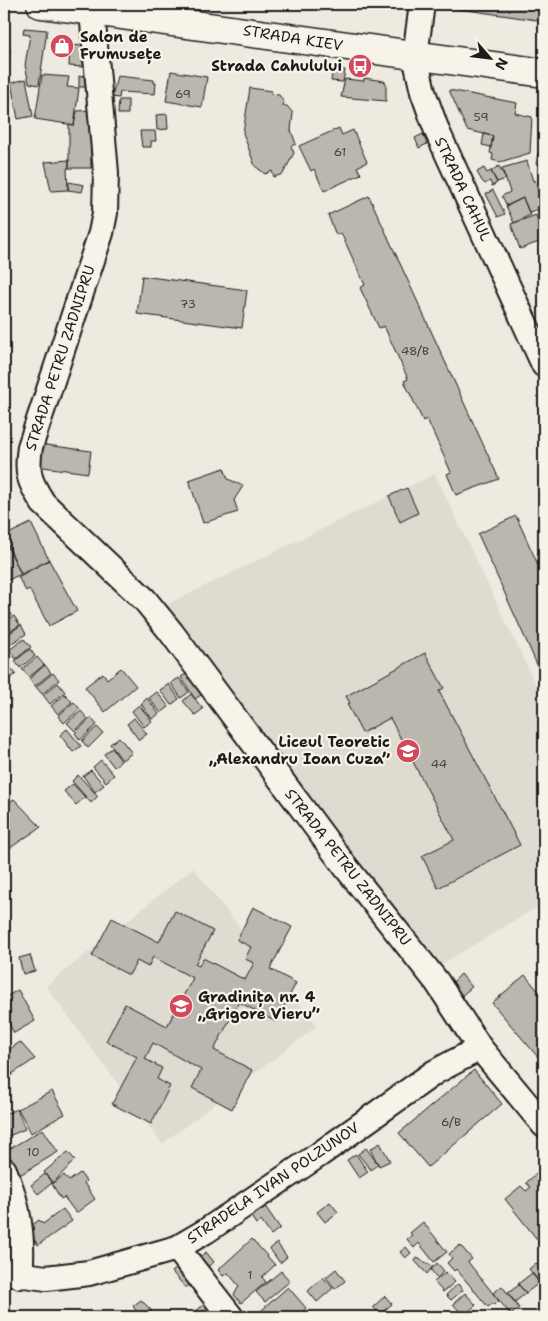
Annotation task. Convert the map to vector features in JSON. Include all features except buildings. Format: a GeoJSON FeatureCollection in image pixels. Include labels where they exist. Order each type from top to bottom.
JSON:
{"type":"FeatureCollection","features":[{"type":"Feature","properties":{"kind":"main road","name":"STRADA KIEV"},"geometry":{"type":"LineString","coordinates":[[41,4],[544,74]]}},
{"type":"Feature","properties":{"kind":"street","name":"STRADA CAHUL"},"geometry":{"type":"LineString","coordinates":[[422,4],[415,56],[423,92],[437,131],[544,365]]}},
{"type":"Feature","properties":{"kind":"street","name":"STRADA PETRU ZADNIPRU"},"geometry":{"type":"LineString","coordinates":[[92,11],[106,173],[105,213],[101,233],[30,447],[26,469],[32,485],[43,503],[145,600],[172,632],[345,866],[432,975],[480,1048],[544,1125]]}},
{"type":"Feature","properties":{"kind":"street","name":"STRADELA IVAN POLZUNOV"},"geometry":{"type":"LineString","coordinates":[[4,1170],[15,1197],[21,1223],[22,1258],[12,1274],[46,1278],[89,1273],[177,1248],[206,1231],[320,1154],[435,1072],[480,1048]]}},
{"type":"Feature","properties":{"kind":"street"},"geometry":{"type":"LineString","coordinates":[[177,1248],[231,1317]]}},
{"type":"Feature","properties":{"kind":"shaded area","name":"Liceul Teoretic „Alexandru Ioan Cuza”"},"geometry":{"type":"Polygon","coordinates":[[[435,474],[544,702],[544,903],[440,965],[308,800],[164,606],[435,474]]]}},
{"type":"Feature","properties":{"kind":"shaded area","name":"Gradinița nr. 4 „Grigore Vieru”"},"geometry":{"type":"Polygon","coordinates":[[[193,868],[317,1026],[162,1144],[46,986],[193,868]]]}},
{"type":"Feature","properties":{"kind":"place","name":"Salon de Frumusețe"},"geometry":{"type":"Point","coordinates":[62,46]}},
{"type":"Feature","properties":{"kind":"place","name":"Strada Cahulului"},"geometry":{"type":"Point","coordinates":[360,66]}},
{"type":"Feature","properties":{"kind":"place","name":"Liceul Teoretic „Alexandru Ioan Cuza”"},"geometry":{"type":"Point","coordinates":[408,751]}},
{"type":"Feature","properties":{"kind":"place","name":"Gradinița nr. 4 „Grigore Vieru”"},"geometry":{"type":"Point","coordinates":[181,1006]}}]}
